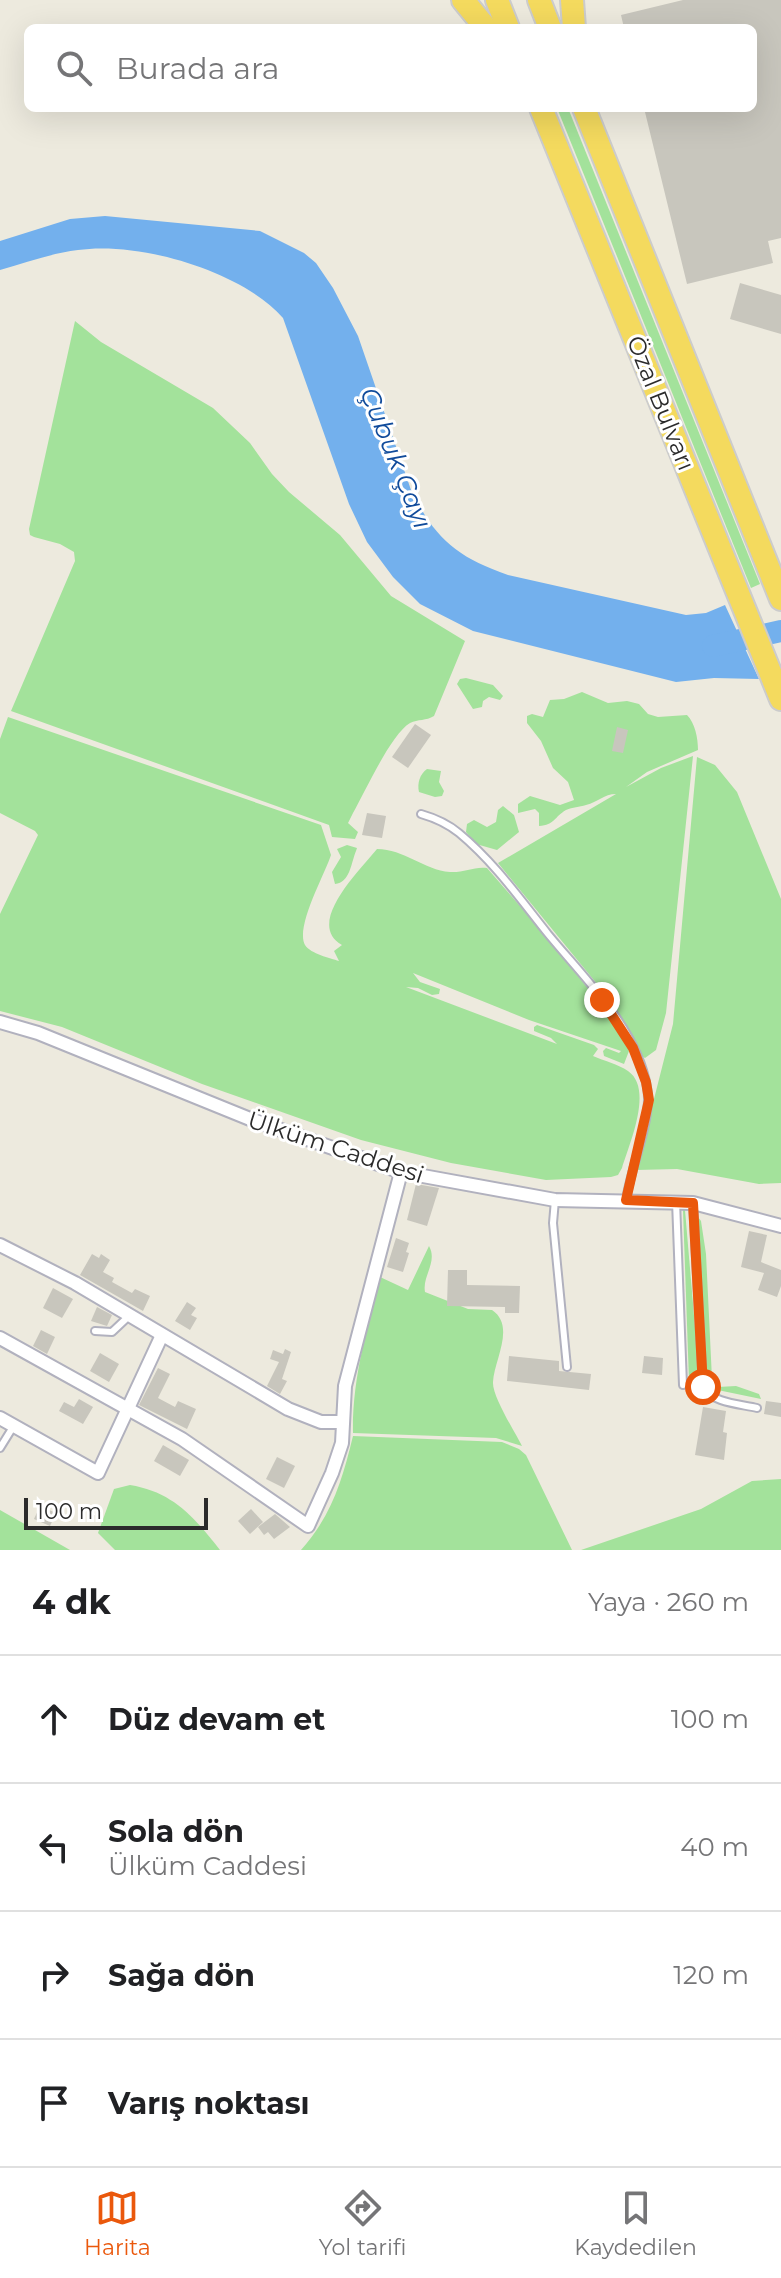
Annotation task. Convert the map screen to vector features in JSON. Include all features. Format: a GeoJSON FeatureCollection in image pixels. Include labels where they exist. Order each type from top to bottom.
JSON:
{"type":"FeatureCollection","features":[{"type":"Feature","properties":{"kind":"highway"},"geometry":{"type":"LineString","coordinates":[[463,0],[483,24]]}},
{"type":"Feature","properties":{"kind":"highway"},"geometry":{"type":"LineString","coordinates":[[497,0],[506,24]]}},
{"type":"Feature","properties":{"kind":"highway"},"geometry":{"type":"LineString","coordinates":[[539,0],[548,24]]}},
{"type":"Feature","properties":{"kind":"highway"},"geometry":{"type":"LineString","coordinates":[[572,0],[574,24]]}},
{"type":"Feature","properties":{"kind":"highway","name":"Özal Bulvarı"},"geometry":{"type":"LineString","coordinates":[[543,112],[779,694]]}},
{"type":"Feature","properties":{"kind":"highway","name":"Özal Bulvarı"},"geometry":{"type":"LineString","coordinates":[[586,112],[778,592]]}},
{"type":"Feature","properties":{"kind":"street","name":"Ülküm Caddesi"},"geometry":{"type":"LineString","coordinates":[[0,1022],[38,1033],[250,1119],[401,1172],[555,1200],[693,1203],[781,1226]]}},
{"type":"Feature","properties":{"kind":"street"},"geometry":{"type":"LineString","coordinates":[[2,1342],[205,1453],[308,1526],[338,1456],[345,1386],[401,1172]]}},
{"type":"Feature","properties":{"kind":"street"},"geometry":{"type":"LineString","coordinates":[[0,1245],[75,1283],[288,1409],[321,1422],[342,1422]]}},
{"type":"Feature","properties":{"kind":"street"},"geometry":{"type":"LineString","coordinates":[[0,1418],[98,1473],[162,1335]]}},
{"type":"Feature","properties":{"kind":"lane"},"geometry":{"type":"LineString","coordinates":[[421,814],[459,833],[501,875],[613,1014],[633,1048],[646,1082],[649,1100],[626,1200]]}},
{"type":"Feature","properties":{"kind":"lane"},"geometry":{"type":"LineString","coordinates":[[555,1200],[553,1223],[567,1367]]}},
{"type":"Feature","properties":{"kind":"lane"},"geometry":{"type":"LineString","coordinates":[[676,1201],[683,1385]]}},
{"type":"Feature","properties":{"kind":"lane"},"geometry":{"type":"LineString","coordinates":[[693,1203],[703,1387],[706,1394],[714,1398],[757,1408]]}},
{"type":"Feature","properties":{"kind":"lane"},"geometry":{"type":"LineString","coordinates":[[95,1331],[112,1332],[129,1315]]}},
{"type":"Feature","properties":{"kind":"lane"},"geometry":{"type":"LineString","coordinates":[[0,1448],[14,1426]]}},
{"type":"Feature","properties":{"kind":"green space"},"geometry":{"type":"Polygon","coordinates":[[[559,112],[570,112],[760,584],[751,588],[559,112]]]}},
{"type":"Feature","properties":{"kind":"green space"},"geometry":{"type":"Polygon","coordinates":[[[75,321],[101,342],[213,408],[250,443],[289,492],[340,535],[391,596],[465,641],[434,716],[410,723],[403,729],[379,764],[348,823],[358,832],[355,839],[332,837],[329,825],[11,711],[75,561],[74,552],[60,544],[30,535],[29,529],[75,321]]]}},
{"type":"Feature","properties":{"kind":"green space"},"geometry":{"type":"Polygon","coordinates":[[[460,679],[493,685],[503,696],[500,700],[489,697],[483,701],[482,707],[473,709],[457,684],[460,679]]]}},
{"type":"Feature","properties":{"kind":"green space"},"geometry":{"type":"Polygon","coordinates":[[[582,692],[608,703],[627,701],[639,704],[648,714],[658,717],[687,715],[697,736],[698,750],[647,772],[626,787],[661,768],[693,756],[666,1013],[656,1050],[645,1058],[639,1054],[606,995],[498,863],[616,794],[566,810],[551,822],[539,826],[539,813],[535,809],[518,813],[518,804],[530,796],[560,805],[574,800],[568,782],[553,768],[541,741],[527,723],[527,716],[543,717],[550,700],[564,699],[582,692]]]}},
{"type":"Feature","properties":{"kind":"green space"},"geometry":{"type":"Polygon","coordinates":[[[8,717],[321,825],[331,855],[307,914],[303,937],[308,948],[326,957],[339,961],[334,951],[342,945],[332,936],[329,924],[332,911],[349,883],[377,849],[396,852],[441,870],[455,872],[487,868],[560,952],[612,1020],[629,1051],[624,1064],[604,1056],[603,1051],[606,1048],[621,1051],[529,1020],[413,973],[420,982],[440,989],[439,994],[432,995],[418,988],[406,987],[557,1044],[534,1031],[534,1027],[537,1025],[594,1045],[598,1049],[593,1056],[628,1071],[639,1090],[639,1103],[634,1132],[618,1175],[546,1180],[451,1163],[361,1140],[202,1084],[62,1027],[0,1011],[0,914],[38,835],[0,813],[0,739],[8,717]]]}},
{"type":"Feature","properties":{"kind":"green space"},"geometry":{"type":"Polygon","coordinates":[[[697,757],[715,765],[737,792],[781,899],[781,1183],[759,1184],[677,1169],[636,1170],[673,1024],[697,757]]]}},
{"type":"Feature","properties":{"kind":"green space"},"geometry":{"type":"Polygon","coordinates":[[[427,769],[441,771],[439,782],[444,791],[442,796],[419,792],[420,779],[427,769]]]}},
{"type":"Feature","properties":{"kind":"green space"},"geometry":{"type":"Polygon","coordinates":[[[503,806],[514,815],[519,832],[497,850],[476,844],[466,832],[467,824],[474,820],[487,827],[496,822],[498,810],[503,806]]]}},
{"type":"Feature","properties":{"kind":"green space"},"geometry":{"type":"Polygon","coordinates":[[[347,845],[357,848],[347,876],[335,884],[332,872],[341,857],[337,849],[347,845]]]}},
{"type":"Feature","properties":{"kind":"green space"},"geometry":{"type":"Polygon","coordinates":[[[683,1210],[699,1374],[696,1396],[691,1395],[689,1381],[683,1210]]]}},
{"type":"Feature","properties":{"kind":"green space"},"geometry":{"type":"Polygon","coordinates":[[[698,1217],[706,1254],[712,1379],[718,1387],[736,1386],[759,1394],[761,1399],[708,1388],[695,1221],[698,1217]]]}},
{"type":"Feature","properties":{"kind":"green space"},"geometry":{"type":"Polygon","coordinates":[[[429,1246],[432,1258],[425,1292],[468,1309],[492,1310],[499,1317],[503,1334],[494,1373],[494,1388],[522,1446],[496,1438],[353,1433],[358,1374],[380,1277],[408,1290],[429,1246]]]}},
{"type":"Feature","properties":{"kind":"green space"},"geometry":{"type":"Polygon","coordinates":[[[353,1436],[502,1442],[519,1449],[526,1455],[572,1550],[301,1550],[321,1524],[334,1497],[353,1436]]]}},
{"type":"Feature","properties":{"kind":"green space"},"geometry":{"type":"Polygon","coordinates":[[[781,1479],[781,1550],[581,1550],[701,1509],[752,1481],[781,1479]]]}},
{"type":"Feature","properties":{"kind":"green space"},"geometry":{"type":"Polygon","coordinates":[[[130,1485],[159,1493],[171,1500],[201,1527],[220,1550],[115,1550],[98,1533],[114,1489],[130,1485]]]}},
{"type":"Feature","properties":{"kind":"green space"},"geometry":{"type":"Polygon","coordinates":[[[0,1510],[70,1550],[0,1550],[0,1510]]]}},
{"type":"Feature","properties":{"kind":"water"},"geometry":{"type":"Polygon","coordinates":[[[105,216],[260,231],[304,253],[316,263],[333,288],[358,336],[411,490],[429,521],[449,544],[475,561],[508,575],[686,615],[706,613],[725,605],[759,679],[714,678],[676,682],[473,631],[420,604],[393,577],[367,542],[349,504],[283,318],[265,301],[216,273],[159,255],[130,250],[103,248],[68,251],[0,270],[0,241],[70,219],[105,216]]]}},
{"type":"Feature","properties":{"kind":"building"},"geometry":{"type":"Polygon","coordinates":[[[683,0],[781,0],[781,238],[768,241],[773,263],[687,284],[645,112],[757,112],[757,24],[623,24],[621,15],[683,0]]]}},
{"type":"Feature","properties":{"kind":"building"},"geometry":{"type":"Polygon","coordinates":[[[740,283],[781,295],[781,334],[730,319],[740,283]]]}},
{"type":"Feature","properties":{"kind":"building"},"geometry":{"type":"Polygon","coordinates":[[[415,724],[431,735],[408,768],[392,757],[415,724]]]}},
{"type":"Feature","properties":{"kind":"building"},"geometry":{"type":"Polygon","coordinates":[[[617,727],[628,730],[623,753],[612,751],[617,727]]]}},
{"type":"Feature","properties":{"kind":"building"},"geometry":{"type":"Polygon","coordinates":[[[367,813],[386,816],[382,838],[362,835],[367,813]]]}},
{"type":"Feature","properties":{"kind":"building"},"geometry":{"type":"Polygon","coordinates":[[[416,1184],[439,1188],[427,1226],[407,1220],[416,1184]]]}},
{"type":"Feature","properties":{"kind":"building"},"geometry":{"type":"Polygon","coordinates":[[[749,1231],[767,1235],[761,1262],[781,1270],[777,1297],[758,1290],[764,1273],[741,1267],[749,1231]]]}},
{"type":"Feature","properties":{"kind":"building"},"geometry":{"type":"Polygon","coordinates":[[[396,1238],[409,1243],[403,1272],[387,1267],[396,1238]]]}},
{"type":"Feature","properties":{"kind":"building"},"geometry":{"type":"Polygon","coordinates":[[[92,1254],[99,1258],[101,1254],[110,1260],[103,1272],[114,1278],[112,1282],[132,1293],[135,1289],[150,1296],[143,1311],[80,1275],[92,1254]]]}},
{"type":"Feature","properties":{"kind":"building"},"geometry":{"type":"Polygon","coordinates":[[[448,1270],[467,1270],[467,1285],[520,1286],[519,1313],[505,1313],[505,1307],[447,1306],[448,1270]]]}},
{"type":"Feature","properties":{"kind":"building"},"geometry":{"type":"Polygon","coordinates":[[[53,1288],[73,1299],[62,1318],[43,1308],[53,1288]]]}},
{"type":"Feature","properties":{"kind":"building"},"geometry":{"type":"Polygon","coordinates":[[[187,1302],[196,1308],[191,1315],[197,1318],[190,1330],[175,1321],[187,1302]]]}},
{"type":"Feature","properties":{"kind":"building"},"geometry":{"type":"Polygon","coordinates":[[[97,1307],[112,1315],[107,1326],[91,1321],[97,1307]]]}},
{"type":"Feature","properties":{"kind":"building"},"geometry":{"type":"Polygon","coordinates":[[[41,1330],[55,1337],[47,1354],[33,1346],[41,1330]]]}},
{"type":"Feature","properties":{"kind":"building"},"geometry":{"type":"Polygon","coordinates":[[[285,1349],[291,1352],[282,1379],[287,1381],[280,1394],[267,1386],[279,1362],[270,1359],[273,1350],[283,1354],[285,1349]]]}},
{"type":"Feature","properties":{"kind":"building"},"geometry":{"type":"Polygon","coordinates":[[[100,1353],[119,1364],[109,1382],[90,1371],[100,1353]]]}},
{"type":"Feature","properties":{"kind":"building"},"geometry":{"type":"Polygon","coordinates":[[[509,1356],[559,1361],[559,1371],[591,1374],[589,1390],[507,1381],[509,1356]]]}},
{"type":"Feature","properties":{"kind":"building"},"geometry":{"type":"Polygon","coordinates":[[[644,1356],[663,1358],[662,1375],[642,1373],[644,1356]]]}},
{"type":"Feature","properties":{"kind":"building"},"geometry":{"type":"Polygon","coordinates":[[[158,1368],[170,1374],[158,1398],[175,1407],[178,1401],[196,1409],[187,1429],[139,1405],[158,1368]]]}},
{"type":"Feature","properties":{"kind":"building"},"geometry":{"type":"Polygon","coordinates":[[[79,1399],[93,1407],[83,1424],[59,1411],[64,1402],[74,1407],[79,1399]]]}},
{"type":"Feature","properties":{"kind":"building"},"geometry":{"type":"Polygon","coordinates":[[[766,1401],[781,1403],[781,1417],[764,1414],[766,1401]]]}},
{"type":"Feature","properties":{"kind":"building"},"geometry":{"type":"Polygon","coordinates":[[[703,1407],[726,1411],[724,1460],[695,1455],[703,1407]]]}},
{"type":"Feature","properties":{"kind":"building"},"geometry":{"type":"Polygon","coordinates":[[[163,1445],[189,1460],[180,1476],[154,1461],[163,1445]]]}},
{"type":"Feature","properties":{"kind":"building"},"geometry":{"type":"Polygon","coordinates":[[[277,1457],[295,1466],[284,1488],[266,1479],[277,1457]]]}},
{"type":"Feature","properties":{"kind":"building"},"geometry":{"type":"Polygon","coordinates":[[[40,1506],[56,1513],[50,1526],[34,1519],[40,1506]]]}},
{"type":"Feature","properties":{"kind":"building"},"geometry":{"type":"Polygon","coordinates":[[[251,1509],[263,1522],[250,1534],[238,1521],[251,1509]]]}},
{"type":"Feature","properties":{"kind":"building"},"geometry":{"type":"Polygon","coordinates":[[[275,1514],[290,1527],[274,1539],[268,1532],[264,1535],[258,1527],[275,1514]]]}},
{"type":"Feature","properties":{"kind":"waterway","name":"Çubuk Çayı"},"geometry":{"type":"LineString","coordinates":[[713,646],[781,631]]}},
{"type":"Feature","properties":{"kind":"route"},"geometry":{"type":"LineString","coordinates":[[602,1000],[640,1062],[649,1100],[626,1200],[693,1203],[703,1387]]}}]}
